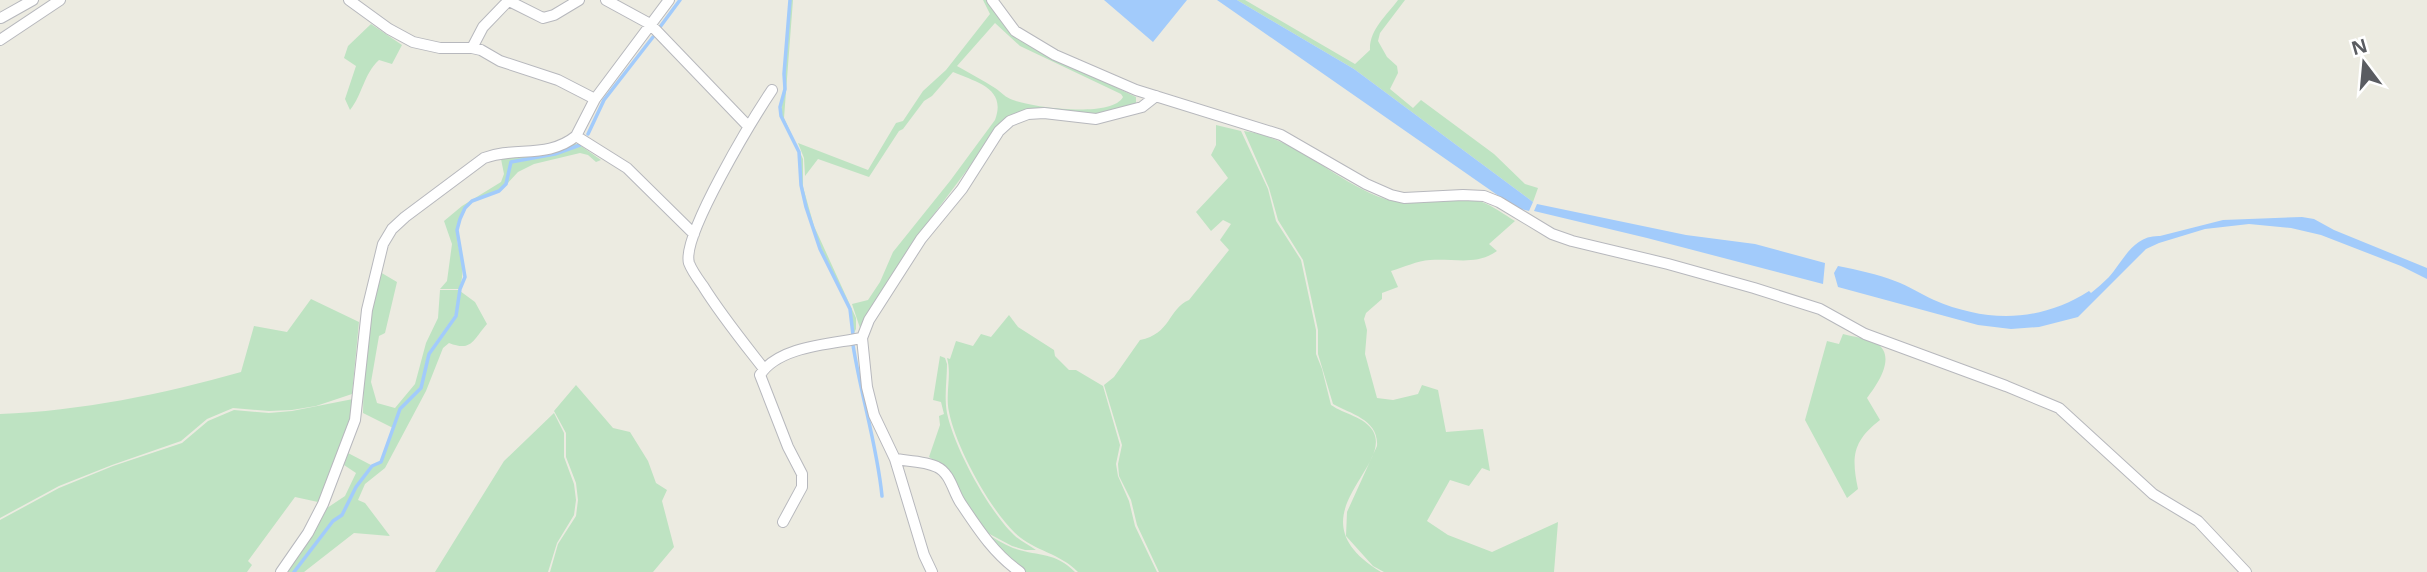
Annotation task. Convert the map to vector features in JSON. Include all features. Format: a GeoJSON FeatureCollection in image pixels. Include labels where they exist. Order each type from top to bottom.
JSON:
{"type":"FeatureCollection","features":[{"type":"Feature","properties":{"kind":"street"},"geometry":{"type":"LineString","coordinates":[[1,18],[33,0]]}},
{"type":"Feature","properties":{"kind":"street"},"geometry":{"type":"LineString","coordinates":[[0,40],[60,0]]}},
{"type":"Feature","properties":{"kind":"street"},"geometry":{"type":"LineString","coordinates":[[349,0],[389,29],[412,41],[440,48],[472,48],[500,61],[558,80],[595,99]]}},
{"type":"Feature","properties":{"kind":"street"},"geometry":{"type":"LineString","coordinates":[[472,48],[483,27],[507,0],[543,18],[554,15],[579,0]]}},
{"type":"Feature","properties":{"kind":"street"},"geometry":{"type":"LineString","coordinates":[[606,0],[650,24],[748,126]]}},
{"type":"Feature","properties":{"kind":"street"},"geometry":{"type":"LineString","coordinates":[[281,572],[308,533],[323,503],[355,420],[367,310],[380,251],[392,229],[404,216],[484,158],[499,153],[547,150],[563,145],[576,136],[595,99],[669,0]]}},
{"type":"Feature","properties":{"kind":"street"},"geometry":{"type":"LineString","coordinates":[[992,0],[1015,31],[1045,49],[1093,72],[1156,96],[1281,135],[1355,178],[1391,195],[1404,198],[1484,196],[1552,234],[1729,281],[1820,309],[1865,334],[2059,408],[2153,494],[2198,521],[2246,572]]}},
{"type":"Feature","properties":{"kind":"street"},"geometry":{"type":"LineString","coordinates":[[764,369],[717,309],[690,266],[688,256],[694,234],[726,167],[748,126],[772,90]]}},
{"type":"Feature","properties":{"kind":"street"},"geometry":{"type":"LineString","coordinates":[[932,572],[895,459],[874,415],[867,387],[862,338],[869,320],[921,239],[962,189],[999,131],[1010,121],[1028,114],[1044,113],[1096,119],[1142,107],[1156,96]]}},
{"type":"Feature","properties":{"kind":"street"},"geometry":{"type":"LineString","coordinates":[[576,136],[626,168],[694,234]]}},
{"type":"Feature","properties":{"kind":"street"},"geometry":{"type":"LineString","coordinates":[[783,522],[802,487],[802,474],[788,447],[760,375],[764,369],[782,357],[812,345],[862,338]]}},
{"type":"Feature","properties":{"kind":"street"},"geometry":{"type":"LineString","coordinates":[[895,459],[936,466],[945,474],[985,540],[1005,562],[1020,572]]}},
{"type":"Feature","properties":{"kind":"green space"},"geometry":{"type":"Polygon","coordinates":[[[791,0],[784,118],[798,148],[781,116],[791,0]]]}},
{"type":"Feature","properties":{"kind":"green space"},"geometry":{"type":"Polygon","coordinates":[[[983,0],[988,0],[1014,33],[1034,48],[1136,97],[1136,105],[1111,113],[1013,115],[1006,118],[916,238],[860,328],[852,304],[868,300],[880,282],[893,252],[995,120],[997,100],[993,93],[980,83],[953,72],[899,131],[869,177],[818,159],[805,176],[804,158],[798,143],[868,170],[896,123],[903,121],[923,91],[946,70],[990,14],[983,0]],[[995,23],[957,66],[1010,99],[1038,106],[1089,109],[1116,103],[1123,97],[1121,94],[1020,46],[995,23]]]}},
{"type":"Feature","properties":{"kind":"green space"},"geometry":{"type":"Polygon","coordinates":[[[1237,0],[1245,0],[1355,64],[1370,50],[1372,36],[1384,17],[1398,0],[1405,0],[1380,33],[1378,41],[1387,57],[1397,66],[1398,73],[1390,89],[1413,108],[1421,100],[1494,154],[1525,184],[1538,188],[1533,202],[1354,69],[1237,0]]]}},
{"type":"Feature","properties":{"kind":"green space"},"geometry":{"type":"Polygon","coordinates":[[[371,24],[402,45],[392,64],[379,60],[374,66],[350,110],[345,99],[356,66],[344,58],[348,46],[371,24]]]}},
{"type":"Feature","properties":{"kind":"green space"},"geometry":{"type":"Polygon","coordinates":[[[1216,125],[1241,131],[1268,189],[1276,221],[1301,260],[1316,330],[1316,354],[1331,405],[1360,419],[1373,431],[1376,445],[1344,513],[1344,532],[1355,552],[1381,572],[1159,572],[1137,525],[1131,500],[1119,476],[1118,464],[1122,445],[1104,385],[1114,377],[1140,340],[1158,332],[1177,309],[1189,300],[1229,250],[1220,240],[1231,224],[1223,220],[1211,231],[1196,212],[1228,178],[1211,155],[1216,145],[1216,125]]]}},
{"type":"Feature","properties":{"kind":"green space"},"geometry":{"type":"Polygon","coordinates":[[[1244,131],[1281,142],[1349,182],[1385,199],[1397,202],[1458,199],[1482,202],[1515,221],[1489,244],[1497,251],[1489,256],[1473,260],[1425,261],[1391,271],[1398,287],[1382,293],[1382,299],[1366,313],[1365,354],[1377,398],[1393,400],[1418,394],[1422,385],[1438,390],[1446,432],[1483,429],[1490,471],[1482,468],[1469,486],[1450,480],[1427,521],[1448,535],[1492,552],[1558,522],[1554,572],[1384,572],[1373,566],[1346,536],[1347,512],[1377,446],[1376,437],[1369,424],[1333,404],[1318,354],[1318,330],[1303,260],[1278,220],[1269,188],[1244,131]]]}},
{"type":"Feature","properties":{"kind":"green space"},"geometry":{"type":"Polygon","coordinates":[[[580,144],[555,154],[511,162],[506,181],[501,188],[469,204],[459,219],[457,228],[462,270],[459,289],[440,289],[447,281],[452,244],[444,221],[462,206],[501,182],[504,174],[501,159],[580,144]]]}},
{"type":"Feature","properties":{"kind":"green space"},"geometry":{"type":"Polygon","coordinates":[[[581,146],[601,160],[596,162],[588,155],[580,153],[534,164],[518,172],[506,185],[512,163],[555,155],[581,146]]]}},
{"type":"Feature","properties":{"kind":"green space"},"geometry":{"type":"Polygon","coordinates":[[[800,153],[803,159],[803,187],[814,226],[856,318],[854,333],[851,309],[821,248],[806,207],[802,184],[800,153]]]}},
{"type":"Feature","properties":{"kind":"green space"},"geometry":{"type":"Polygon","coordinates":[[[380,272],[397,282],[385,333],[379,336],[371,382],[377,403],[395,408],[415,384],[426,343],[438,318],[440,290],[459,290],[455,315],[428,353],[420,387],[400,409],[393,428],[363,413],[368,324],[380,272]]]}},
{"type":"Feature","properties":{"kind":"green space"},"geometry":{"type":"Polygon","coordinates":[[[460,291],[475,302],[487,324],[471,343],[463,346],[449,343],[443,348],[426,391],[385,468],[365,484],[358,500],[365,503],[390,536],[354,533],[304,572],[295,572],[334,522],[343,515],[357,487],[372,467],[382,462],[401,410],[421,388],[429,354],[457,316],[460,291]]]}},
{"type":"Feature","properties":{"kind":"green space"},"geometry":{"type":"Polygon","coordinates":[[[311,299],[359,322],[352,394],[316,406],[292,410],[233,408],[207,419],[181,441],[59,486],[0,518],[0,414],[122,400],[241,372],[254,326],[287,332],[311,299]]]}},
{"type":"Feature","properties":{"kind":"green space"},"geometry":{"type":"Polygon","coordinates":[[[1009,315],[1018,327],[1054,350],[1055,356],[1069,370],[1076,370],[1103,386],[1120,445],[1116,464],[1118,476],[1129,501],[1135,526],[1157,572],[1078,572],[1063,560],[1030,544],[1015,533],[975,476],[949,412],[947,358],[950,359],[956,341],[973,346],[981,334],[991,337],[1009,315]]]}},
{"type":"Feature","properties":{"kind":"green space"},"geometry":{"type":"Polygon","coordinates":[[[1843,334],[1876,343],[1885,355],[1883,371],[1867,398],[1880,420],[1859,442],[1855,458],[1858,489],[1847,498],[1805,420],[1827,341],[1839,344],[1843,334]]]}},
{"type":"Feature","properties":{"kind":"green space"},"geometry":{"type":"Polygon","coordinates":[[[940,356],[945,358],[947,364],[947,413],[964,460],[1004,524],[1016,537],[1036,550],[1012,546],[982,530],[941,465],[929,457],[940,425],[939,416],[944,414],[941,402],[933,400],[940,356]]]}},
{"type":"Feature","properties":{"kind":"green space"},"geometry":{"type":"Polygon","coordinates":[[[576,385],[613,428],[630,432],[648,461],[656,483],[667,490],[662,501],[674,547],[653,572],[550,572],[558,544],[576,516],[578,500],[576,483],[566,457],[566,433],[554,411],[576,385]]]}},
{"type":"Feature","properties":{"kind":"green space"},"geometry":{"type":"Polygon","coordinates":[[[353,399],[351,416],[318,502],[295,497],[248,561],[252,565],[247,572],[0,572],[0,520],[59,488],[113,466],[182,443],[208,421],[234,410],[269,413],[292,411],[353,399]]]}},
{"type":"Feature","properties":{"kind":"green space"},"geometry":{"type":"Polygon","coordinates":[[[554,413],[564,433],[564,457],[574,484],[576,500],[574,515],[557,543],[548,572],[435,572],[504,461],[554,413]]]}},
{"type":"Feature","properties":{"kind":"green space"},"geometry":{"type":"Polygon","coordinates":[[[348,453],[371,465],[355,487],[341,514],[293,572],[282,572],[301,544],[312,537],[327,508],[345,496],[356,473],[344,465],[348,453]]]}},
{"type":"Feature","properties":{"kind":"green space"},"geometry":{"type":"Polygon","coordinates":[[[983,532],[1013,548],[1060,561],[1075,572],[1023,572],[983,532]]]}},
{"type":"Feature","properties":{"kind":"water"},"geometry":{"type":"Polygon","coordinates":[[[1104,0],[1187,0],[1153,42],[1104,0]]]}},
{"type":"Feature","properties":{"kind":"water"},"geometry":{"type":"Polygon","coordinates":[[[1217,0],[1237,0],[1354,69],[1533,202],[1529,211],[1516,208],[1217,0]]]}},
{"type":"Feature","properties":{"kind":"water"},"geometry":{"type":"Polygon","coordinates":[[[1537,204],[1686,235],[1755,244],[1825,263],[1823,284],[1534,211],[1537,204]]]}},
{"type":"Feature","properties":{"kind":"water"},"geometry":{"type":"Polygon","coordinates":[[[2302,217],[2314,219],[2334,230],[2427,268],[2427,279],[2321,235],[2291,228],[2249,224],[2205,229],[2146,249],[2078,317],[2039,327],[2011,329],[1978,325],[1838,287],[1834,273],[1838,266],[1874,274],[1934,300],[1974,313],[2013,316],[2033,314],[2052,309],[2089,291],[2091,293],[2109,277],[2136,244],[2151,237],[2223,220],[2302,217]]]}},
{"type":"Feature","properties":{"kind":"waterway"},"geometry":{"type":"LineString","coordinates":[[660,27],[680,0]]}},
{"type":"Feature","properties":{"kind":"waterway"},"geometry":{"type":"LineString","coordinates":[[790,0],[781,116],[799,152],[801,185],[806,207],[820,249],[850,309],[853,335]]}},
{"type":"Feature","properties":{"kind":"waterway"},"geometry":{"type":"LineString","coordinates":[[588,134],[604,100],[653,37]]}},
{"type":"Feature","properties":{"kind":"waterway"},"geometry":{"type":"LineString","coordinates":[[294,572],[333,521],[342,515],[356,487],[372,466],[381,462],[400,409],[421,388],[429,354],[456,316],[460,289],[465,277],[457,230],[465,208],[472,201],[499,191],[506,184],[511,162],[555,154],[580,145]]}},
{"type":"Feature","properties":{"kind":"waterway"},"geometry":{"type":"LineString","coordinates":[[853,345],[882,496]]}}]}
